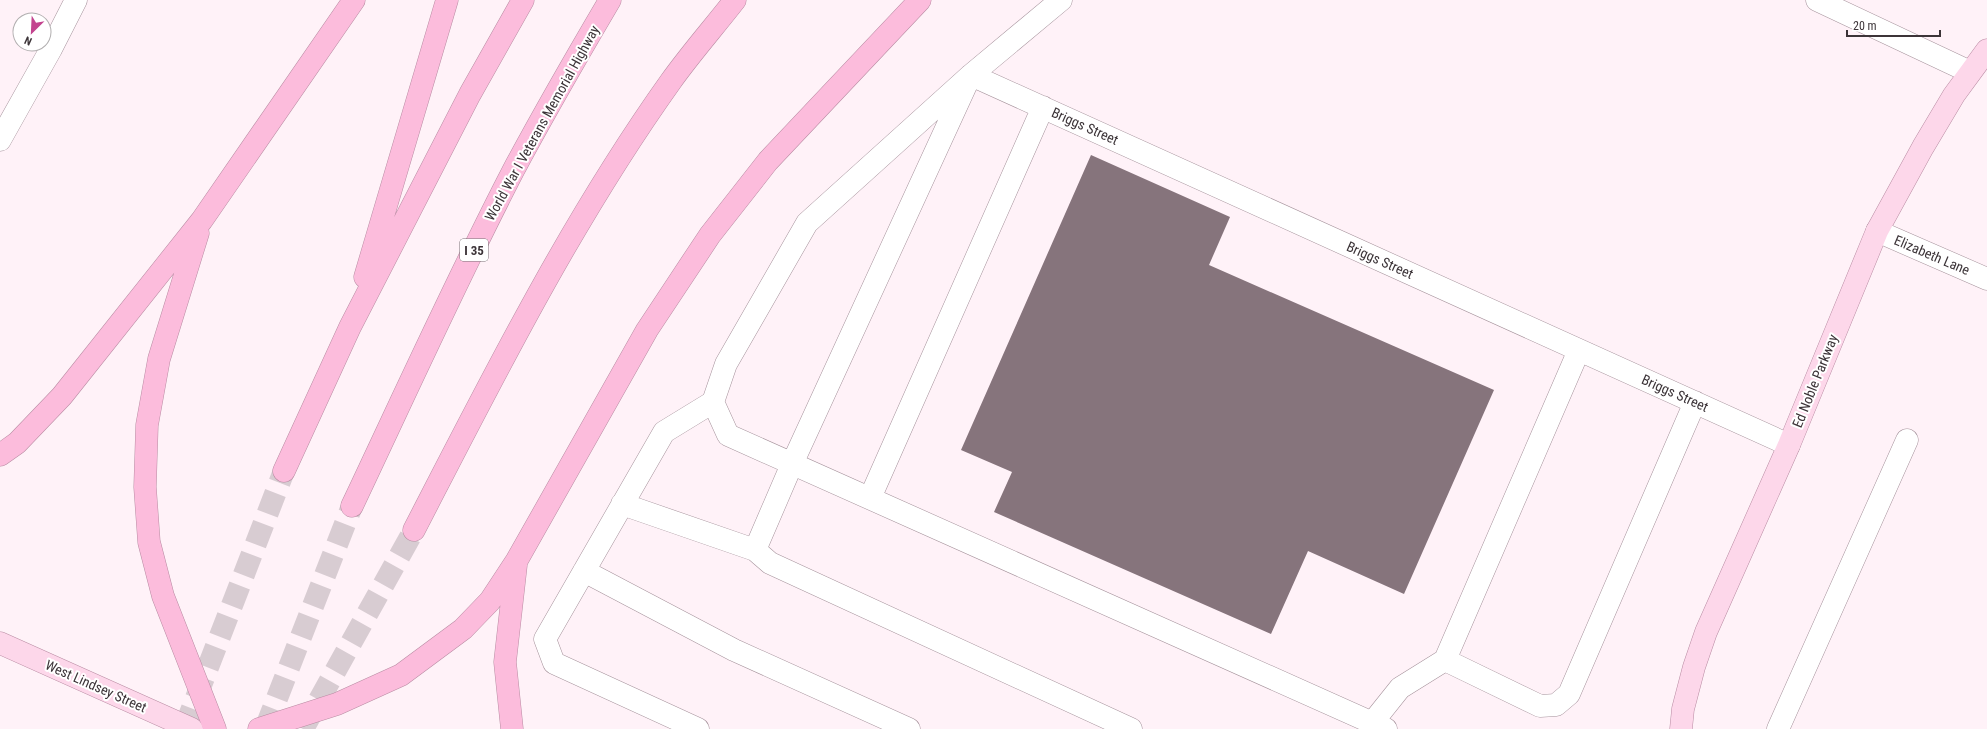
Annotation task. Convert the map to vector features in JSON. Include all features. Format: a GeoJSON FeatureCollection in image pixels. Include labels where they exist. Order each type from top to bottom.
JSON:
{"type":"FeatureCollection","features":[{"type":"Feature","properties":{"kind":"highway"},"geometry":{"type":"LineString","coordinates":[[0,455],[17,443],[62,396],[202,220],[354,0]]}},
{"type":"Feature","properties":{"kind":"highway"},"geometry":{"type":"LineString","coordinates":[[350,327],[448,0]]}},
{"type":"Feature","properties":{"kind":"highway"},"geometry":{"type":"LineString","coordinates":[[284,471],[350,327],[470,94],[523,0]]}},
{"type":"Feature","properties":{"kind":"highway","name":"World War I Veterans Memorial Highway"},"geometry":{"type":"LineString","coordinates":[[352,506],[438,322],[513,171],[610,0]]}},
{"type":"Feature","properties":{"kind":"highway"},"geometry":{"type":"LineString","coordinates":[[414,530],[503,359],[602,185],[671,80],[735,0]]}},
{"type":"Feature","properties":{"kind":"highway"},"geometry":{"type":"LineString","coordinates":[[259,729],[337,704],[401,675],[463,629],[490,601],[517,560],[647,330],[710,235],[768,161],[920,0]]}},
{"type":"Feature","properties":{"kind":"highway"},"geometry":{"type":"LineString","coordinates":[[202,220],[159,359],[147,425],[145,487],[149,542],[163,596],[215,729]]}},
{"type":"Feature","properties":{"kind":"highway"},"geometry":{"type":"LineString","coordinates":[[512,729],[507,695],[505,657],[517,560]]}},
{"type":"Feature","properties":{"kind":"main road","name":"Ed Noble Parkway"},"geometry":{"type":"LineString","coordinates":[[1681,729],[1683,709],[1694,667],[1706,632],[1789,445],[1877,231],[1923,147],[1954,95],[1987,50]]}},
{"type":"Feature","properties":{"kind":"main road","name":"West Lindsey Street"},"geometry":{"type":"LineString","coordinates":[[0,643],[192,729]]}},
{"type":"Feature","properties":{"kind":"street"},"geometry":{"type":"LineString","coordinates":[[0,140],[51,49],[76,0]]}},
{"type":"Feature","properties":{"kind":"street"},"geometry":{"type":"LineString","coordinates":[[698,729],[554,663],[545,639],[664,432],[713,402],[726,364],[807,223],[971,75],[1061,0]]}},
{"type":"Feature","properties":{"kind":"street"},"geometry":{"type":"LineString","coordinates":[[1817,0],[1970,72]]}},
{"type":"Feature","properties":{"kind":"street"},"geometry":{"type":"LineString","coordinates":[[755,550],[792,464],[971,75]]}},
{"type":"Feature","properties":{"kind":"street","name":"Briggs Street"},"geometry":{"type":"LineString","coordinates":[[971,75],[1789,445]]}},
{"type":"Feature","properties":{"kind":"street"},"geometry":{"type":"LineString","coordinates":[[870,498],[1042,107]]}},
{"type":"Feature","properties":{"kind":"street","name":"Elizabeth Lane"},"geometry":{"type":"LineString","coordinates":[[1877,231],[1987,279]]}},
{"type":"Feature","properties":{"kind":"street"},"geometry":{"type":"LineString","coordinates":[[713,402],[728,435],[1379,726],[1400,688],[1445,660],[1579,350]]}},
{"type":"Feature","properties":{"kind":"street"},"geometry":{"type":"LineString","coordinates":[[1445,660],[1540,706],[1556,705],[1569,694],[1695,402]]}},
{"type":"Feature","properties":{"kind":"street"},"geometry":{"type":"LineString","coordinates":[[1778,729],[1907,440]]}},
{"type":"Feature","properties":{"kind":"street"},"geometry":{"type":"LineString","coordinates":[[622,504],[755,550],[770,563],[1131,729]]}},
{"type":"Feature","properties":{"kind":"street"},"geometry":{"type":"LineString","coordinates":[[584,571],[734,650],[909,729]]}},
{"type":"Feature","properties":{"kind":"building"},"geometry":{"type":"Polygon","coordinates":[[[1091,155],[1230,217],[1209,265],[1494,390],[1404,594],[1308,551],[1271,634],[994,512],[1012,472],[961,450],[1091,155]]]}},
{"type":"Feature","properties":{"kind":"tunnel"},"geometry":{"type":"LineString","coordinates":[[184,729],[284,471]]}},
{"type":"Feature","properties":{"kind":"tunnel"},"geometry":{"type":"LineString","coordinates":[[265,729],[352,506]]}},
{"type":"Feature","properties":{"kind":"tunnel"},"geometry":{"type":"LineString","coordinates":[[303,729],[414,530]]}}]}
